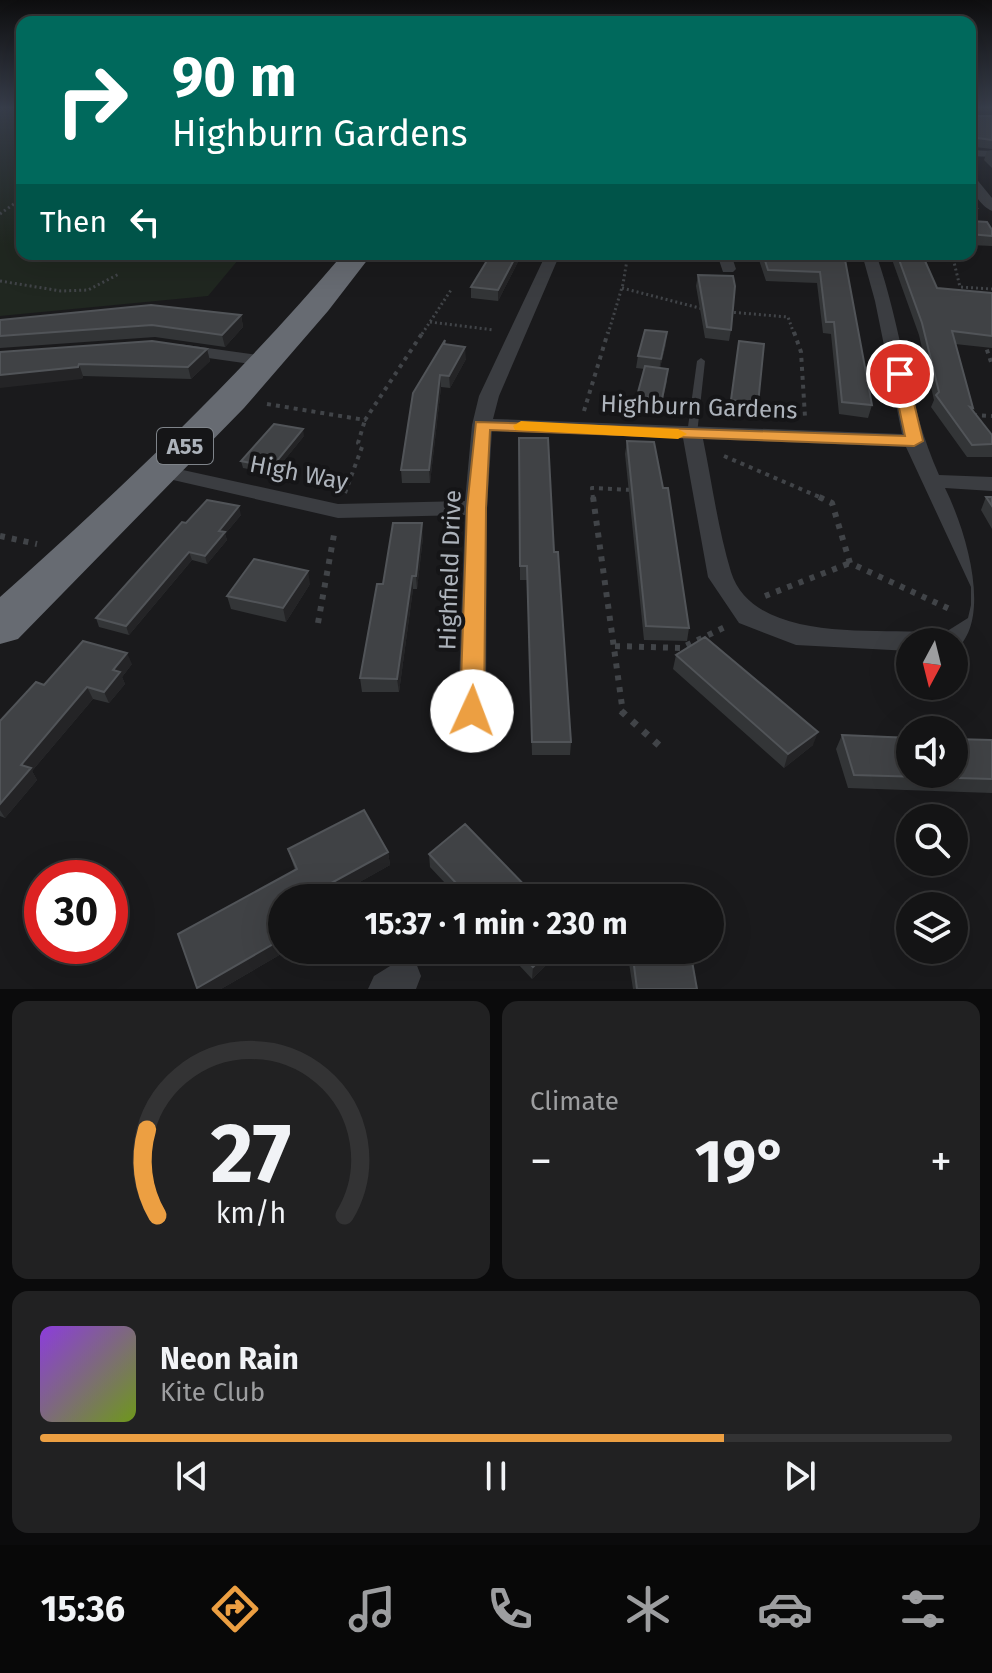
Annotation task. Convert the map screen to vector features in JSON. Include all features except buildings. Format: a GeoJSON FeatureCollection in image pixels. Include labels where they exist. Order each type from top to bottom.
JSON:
{"type":"FeatureCollection","features":[{"type":"Feature","properties":{"kind":"highway","name":"A55"},"geometry":{"type":"LineString","coordinates":[[0,626],[160,471],[265,361],[353,260]]}},
{"type":"Feature","properties":{"kind":"street"},"geometry":{"type":"LineString","coordinates":[[976,186],[990,201]]}},
{"type":"Feature","properties":{"kind":"street","name":"Highfield Drive"},"geometry":{"type":"LineString","coordinates":[[472,711],[476,508],[482,425],[489,396],[550,260]]}},
{"type":"Feature","properties":{"kind":"street"},"geometry":{"type":"LineString","coordinates":[[871,260],[889,321],[914,441],[983,587],[984,605],[979,623],[968,630]]}},
{"type":"Feature","properties":{"kind":"street"},"geometry":{"type":"LineString","coordinates":[[155,345],[265,361]]}},
{"type":"Feature","properties":{"kind":"street","name":"Highburn Gardens"},"geometry":{"type":"LineString","coordinates":[[482,425],[582,428],[693,438],[914,441]]}},
{"type":"Feature","properties":{"kind":"street"},"geometry":{"type":"LineString","coordinates":[[693,438],[720,577],[744,611],[796,635],[896,640]]}},
{"type":"Feature","properties":{"kind":"street","name":"High Way"},"geometry":{"type":"LineString","coordinates":[[160,471],[338,511],[476,508]]}},
{"type":"Feature","properties":{"kind":"street"},"geometry":{"type":"LineString","coordinates":[[931,481],[992,484]]}},
{"type":"Feature","properties":{"kind":"lane"},"geometry":{"type":"LineString","coordinates":[[693,438],[701,361]]}},
{"type":"Feature","properties":{"kind":"path"},"geometry":{"type":"LineString","coordinates":[[582,428],[581,419],[622,288],[627,260]]}},
{"type":"Feature","properties":{"kind":"path"},"geometry":{"type":"LineString","coordinates":[[953,260],[960,287],[966,290],[992,289]]}},
{"type":"Feature","properties":{"kind":"path"},"geometry":{"type":"LineString","coordinates":[[0,281],[61,291],[88,290],[119,274]]}},
{"type":"Feature","properties":{"kind":"path"},"geometry":{"type":"LineString","coordinates":[[622,288],[646,291],[683,308],[713,310]]}},
{"type":"Feature","properties":{"kind":"path"},"geometry":{"type":"LineString","coordinates":[[230,398],[365,420],[451,290]]}},
{"type":"Feature","properties":{"kind":"path"},"geometry":{"type":"LineString","coordinates":[[728,312],[788,317],[801,352],[809,438]]}},
{"type":"Feature","properties":{"kind":"path"},"geometry":{"type":"LineString","coordinates":[[430,322],[474,328]]}},
{"type":"Feature","properties":{"kind":"path"},"geometry":{"type":"LineString","coordinates":[[982,336],[992,365]]}},
{"type":"Feature","properties":{"kind":"path"},"geometry":{"type":"LineString","coordinates":[[961,414],[992,416]]}},
{"type":"Feature","properties":{"kind":"path"},"geometry":{"type":"LineString","coordinates":[[693,438],[832,503],[850,563],[979,623]]}},
{"type":"Feature","properties":{"kind":"path"},"geometry":{"type":"LineString","coordinates":[[648,491],[592,488],[615,646],[621,711],[663,749]]}},
{"type":"Feature","properties":{"kind":"path"},"geometry":{"type":"LineString","coordinates":[[615,646],[681,648],[744,611],[850,563]]}},
{"type":"Feature","properties":{"kind":"shaded area"},"geometry":{"type":"Polygon","coordinates":[[[0,153],[16,153],[16,260],[238,260],[208,296],[0,316],[0,153]]]}},
{"type":"Feature","properties":{"kind":"slow traffic"},"geometry":{"type":"LineString","coordinates":[[521,426],[678,434]]}},
{"type":"Feature","properties":{"kind":"route"},"geometry":{"type":"LineString","coordinates":[[472,711],[476,508],[482,425],[914,441],[900,374]]}}]}
